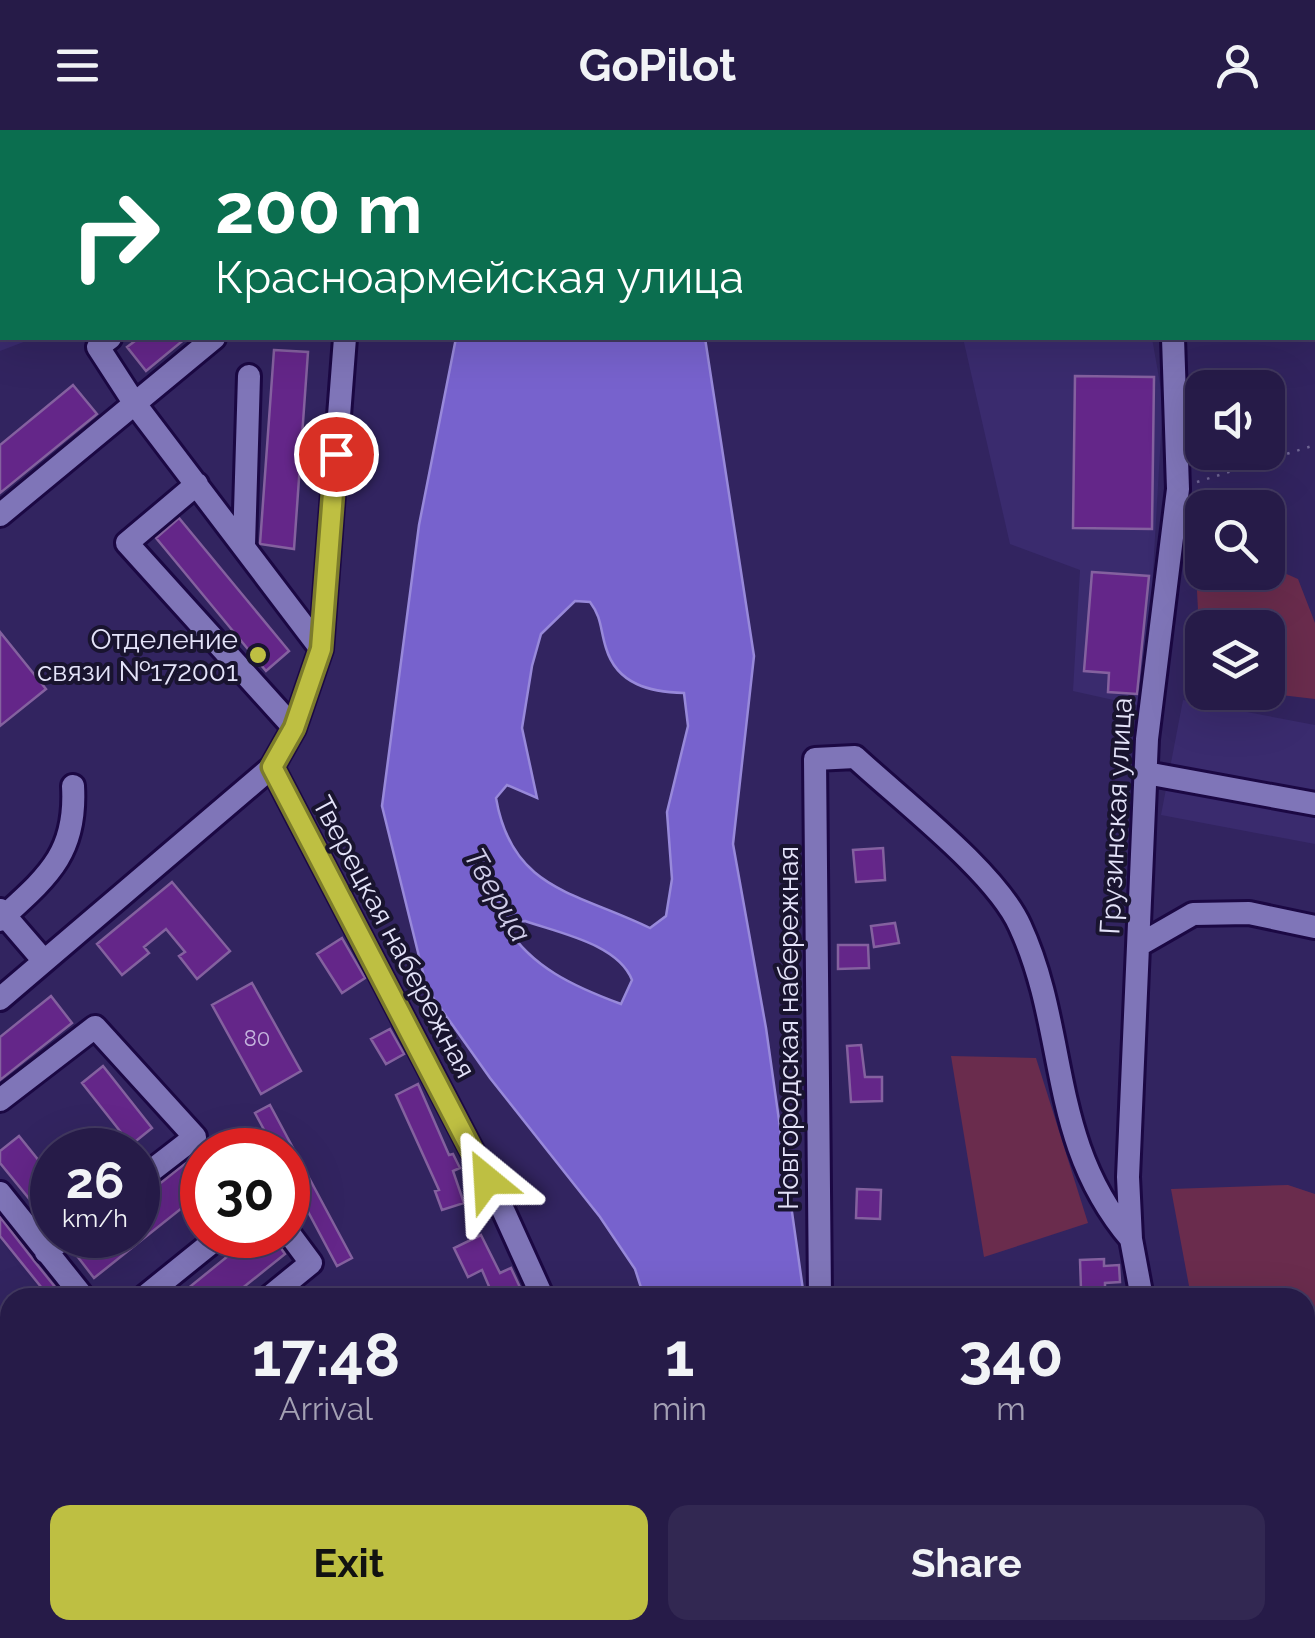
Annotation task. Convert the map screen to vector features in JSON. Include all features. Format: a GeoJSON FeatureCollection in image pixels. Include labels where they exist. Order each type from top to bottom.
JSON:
{"type":"FeatureCollection","features":[{"type":"Feature","properties":{"kind":"street"},"geometry":{"type":"LineString","coordinates":[[107,340],[98,347],[135,404],[321,649]]}},
{"type":"Feature","properties":{"kind":"street"},"geometry":{"type":"LineString","coordinates":[[0,516],[212,340]]}},
{"type":"Feature","properties":{"kind":"street"},"geometry":{"type":"LineString","coordinates":[[0,999],[272,767],[294,728],[321,649],[345,340]]}},
{"type":"Feature","properties":{"kind":"street","name":"Грузинская улица"},"geometry":{"type":"LineString","coordinates":[[1140,1288],[1131,1239],[1128,1177],[1146,774],[1178,488],[1174,340]]}},
{"type":"Feature","properties":{"kind":"street"},"geometry":{"type":"LineString","coordinates":[[244,545],[249,376]]}},
{"type":"Feature","properties":{"kind":"street"},"geometry":{"type":"LineString","coordinates":[[197,484],[127,543],[294,728]]}},
{"type":"Feature","properties":{"kind":"street","name":"Новгородская набережная"},"geometry":{"type":"LineString","coordinates":[[820,1288],[816,759],[855,757],[976,869],[1019,921],[1037,970],[1066,1114],[1092,1178],[1131,1239]]}},
{"type":"Feature","properties":{"kind":"street","name":"Тверецкая набережная"},"geometry":{"type":"LineString","coordinates":[[272,767],[504,1212],[538,1288]]}},
{"type":"Feature","properties":{"kind":"street"},"geometry":{"type":"LineString","coordinates":[[1146,774],[1315,804]]}},
{"type":"Feature","properties":{"kind":"street"},"geometry":{"type":"LineString","coordinates":[[44,961],[2,915],[52,872],[66,847],[75,814],[73,786]]}},
{"type":"Feature","properties":{"kind":"street"},"geometry":{"type":"LineString","coordinates":[[1138,945],[1193,914],[1249,913],[1315,927]]}},
{"type":"Feature","properties":{"kind":"street"},"geometry":{"type":"LineString","coordinates":[[0,1100],[95,1027],[187,1128]]}},
{"type":"Feature","properties":{"kind":"street"},"geometry":{"type":"LineString","coordinates":[[0,1193],[30,1231]]}},
{"type":"Feature","properties":{"kind":"street"},"geometry":{"type":"LineString","coordinates":[[51,1258],[76,1288]]}},
{"type":"Feature","properties":{"kind":"street"},"geometry":{"type":"LineString","coordinates":[[155,1288],[193,1258]]}},
{"type":"Feature","properties":{"kind":"street"},"geometry":{"type":"LineString","coordinates":[[280,1288],[310,1263],[306,1258]]}},
{"type":"Feature","properties":{"kind":"path"},"geometry":{"type":"LineString","coordinates":[[1178,488],[1315,445]]}},
{"type":"Feature","properties":{"kind":"shaded area"},"geometry":{"type":"Polygon","coordinates":[[[0,340],[29,340],[0,351],[0,340]]]}},
{"type":"Feature","properties":{"kind":"shaded area"},"geometry":{"type":"Polygon","coordinates":[[[963,340],[1152,340],[1163,401],[1145,707],[1073,691],[1080,570],[1010,544],[963,340]]]}},
{"type":"Feature","properties":{"kind":"shaded area"},"geometry":{"type":"Polygon","coordinates":[[[1285,573],[1298,579],[1315,623],[1315,699],[1285,695],[1285,610],[1198,610],[1197,590],[1285,590],[1285,573]]]}},
{"type":"Feature","properties":{"kind":"shaded area"},"geometry":{"type":"Polygon","coordinates":[[[1183,700],[1185,710],[1236,710],[1315,725],[1315,844],[1161,815],[1183,700]]]}},
{"type":"Feature","properties":{"kind":"shaded area"},"geometry":{"type":"Polygon","coordinates":[[[951,1056],[1036,1058],[1088,1223],[984,1257],[951,1056]]]}},
{"type":"Feature","properties":{"kind":"shaded area"},"geometry":{"type":"Polygon","coordinates":[[[1288,1185],[1315,1194],[1315,1288],[1189,1286],[1171,1189],[1288,1185]]]}},
{"type":"Feature","properties":{"kind":"water","name":"Тверца"},"geometry":{"type":"Polygon","coordinates":[[[456,340],[705,340],[754,656],[733,844],[766,1028],[803,1288],[641,1288],[635,1269],[600,1217],[490,1078],[427,989],[382,806],[419,525],[456,340]],[[575,601],[541,634],[532,666],[522,728],[537,798],[507,785],[496,798],[504,829],[533,871],[573,896],[650,928],[666,916],[672,879],[667,812],[688,726],[684,693],[648,688],[618,670],[611,661],[590,602],[575,601]],[[525,921],[505,924],[527,952],[555,974],[621,1004],[632,980],[614,957],[586,942],[525,921]]]}},
{"type":"Feature","properties":{"kind":"building"},"geometry":{"type":"Polygon","coordinates":[[[136,340],[184,340],[146,371],[127,347],[136,340]]]}},
{"type":"Feature","properties":{"kind":"building"},"geometry":{"type":"Polygon","coordinates":[[[274,350],[308,352],[294,549],[260,544],[274,350]]]}},
{"type":"Feature","properties":{"kind":"building"},"geometry":{"type":"Polygon","coordinates":[[[1075,376],[1154,377],[1152,529],[1073,528],[1075,376]]]}},
{"type":"Feature","properties":{"kind":"building"},"geometry":{"type":"Polygon","coordinates":[[[73,385],[97,414],[0,493],[0,445],[73,385]]]}},
{"type":"Feature","properties":{"kind":"building"},"geometry":{"type":"Polygon","coordinates":[[[179,518],[289,651],[266,671],[156,538],[179,518]]]}},
{"type":"Feature","properties":{"kind":"building"},"geometry":{"type":"Polygon","coordinates":[[[1092,572],[1149,576],[1137,694],[1108,692],[1109,673],[1084,671],[1092,572]]]}},
{"type":"Feature","properties":{"kind":"building"},"geometry":{"type":"Polygon","coordinates":[[[0,632],[46,689],[0,726],[0,632]]]}},
{"type":"Feature","properties":{"kind":"building"},"geometry":{"type":"Polygon","coordinates":[[[883,848],[885,880],[856,882],[853,850],[883,848]]]}},
{"type":"Feature","properties":{"kind":"building"},"geometry":{"type":"Polygon","coordinates":[[[172,882],[230,951],[197,979],[179,956],[185,952],[166,929],[144,947],[149,953],[122,975],[97,944],[172,882]]]}},
{"type":"Feature","properties":{"kind":"building"},"geometry":{"type":"Polygon","coordinates":[[[895,923],[899,943],[874,947],[871,926],[895,923]]]}},
{"type":"Feature","properties":{"kind":"building"},"geometry":{"type":"Polygon","coordinates":[[[342,938],[365,978],[342,993],[317,954],[342,938]]]}},
{"type":"Feature","properties":{"kind":"building"},"geometry":{"type":"Polygon","coordinates":[[[838,945],[868,945],[869,968],[838,969],[838,945]]]}},
{"type":"Feature","properties":{"kind":"building"},"geometry":{"type":"Polygon","coordinates":[[[252,983],[301,1071],[261,1094],[212,1005],[252,983]]]}},
{"type":"Feature","properties":{"kind":"building"},"geometry":{"type":"Polygon","coordinates":[[[51,996],[72,1023],[0,1080],[0,1037],[51,996]]]}},
{"type":"Feature","properties":{"kind":"building"},"geometry":{"type":"Polygon","coordinates":[[[390,1029],[404,1054],[386,1064],[371,1039],[390,1029]]]}},
{"type":"Feature","properties":{"kind":"building"},"geometry":{"type":"Polygon","coordinates":[[[861,1045],[865,1077],[882,1077],[882,1101],[851,1102],[847,1046],[861,1045]]]}},
{"type":"Feature","properties":{"kind":"building"},"geometry":{"type":"Polygon","coordinates":[[[103,1066],[152,1128],[118,1128],[82,1083],[103,1066]]]}},
{"type":"Feature","properties":{"kind":"building"},"geometry":{"type":"Polygon","coordinates":[[[418,1084],[449,1155],[453,1154],[460,1168],[453,1171],[464,1203],[442,1210],[435,1191],[439,1190],[396,1095],[418,1084]]]}},
{"type":"Feature","properties":{"kind":"building"},"geometry":{"type":"Polygon","coordinates":[[[270,1105],[282,1128],[263,1128],[255,1113],[270,1105]]]}},
{"type":"Feature","properties":{"kind":"building"},"geometry":{"type":"Polygon","coordinates":[[[19,1136],[30,1150],[30,1200],[0,1163],[0,1151],[19,1136]]]}},
{"type":"Feature","properties":{"kind":"building"},"geometry":{"type":"Polygon","coordinates":[[[180,1168],[180,1210],[160,1225],[160,1183],[180,1168]]]}},
{"type":"Feature","properties":{"kind":"building"},"geometry":{"type":"Polygon","coordinates":[[[310,1180],[352,1258],[337,1266],[310,1215],[310,1180]]]}},
{"type":"Feature","properties":{"kind":"building"},"geometry":{"type":"Polygon","coordinates":[[[857,1189],[881,1190],[880,1219],[856,1218],[857,1189]]]}},
{"type":"Feature","properties":{"kind":"building"},"geometry":{"type":"Polygon","coordinates":[[[0,1217],[56,1288],[42,1288],[0,1236],[0,1217]]]}},
{"type":"Feature","properties":{"kind":"building"},"geometry":{"type":"Polygon","coordinates":[[[481,1235],[500,1273],[511,1268],[520,1288],[490,1288],[482,1270],[468,1277],[454,1248],[481,1235]]]}},
{"type":"Feature","properties":{"kind":"building"},"geometry":{"type":"Polygon","coordinates":[[[79,1258],[119,1258],[94,1278],[79,1258]]]}},
{"type":"Feature","properties":{"kind":"building"},"geometry":{"type":"Polygon","coordinates":[[[226,1258],[280,1258],[242,1288],[188,1288],[226,1258]]]}},
{"type":"Feature","properties":{"kind":"building"},"geometry":{"type":"Polygon","coordinates":[[[1104,1259],[1104,1266],[1119,1265],[1120,1282],[1105,1283],[1105,1288],[1081,1288],[1080,1260],[1104,1259]]]}},
{"type":"Feature","properties":{"kind":"place","name":"Отделение связи №172001"},"geometry":{"type":"Point","coordinates":[258,655]}},
{"type":"Feature","properties":{"kind":"route"},"geometry":{"type":"LineString","coordinates":[[336,454],[321,649],[294,728],[272,767],[487,1180]]}}]}
